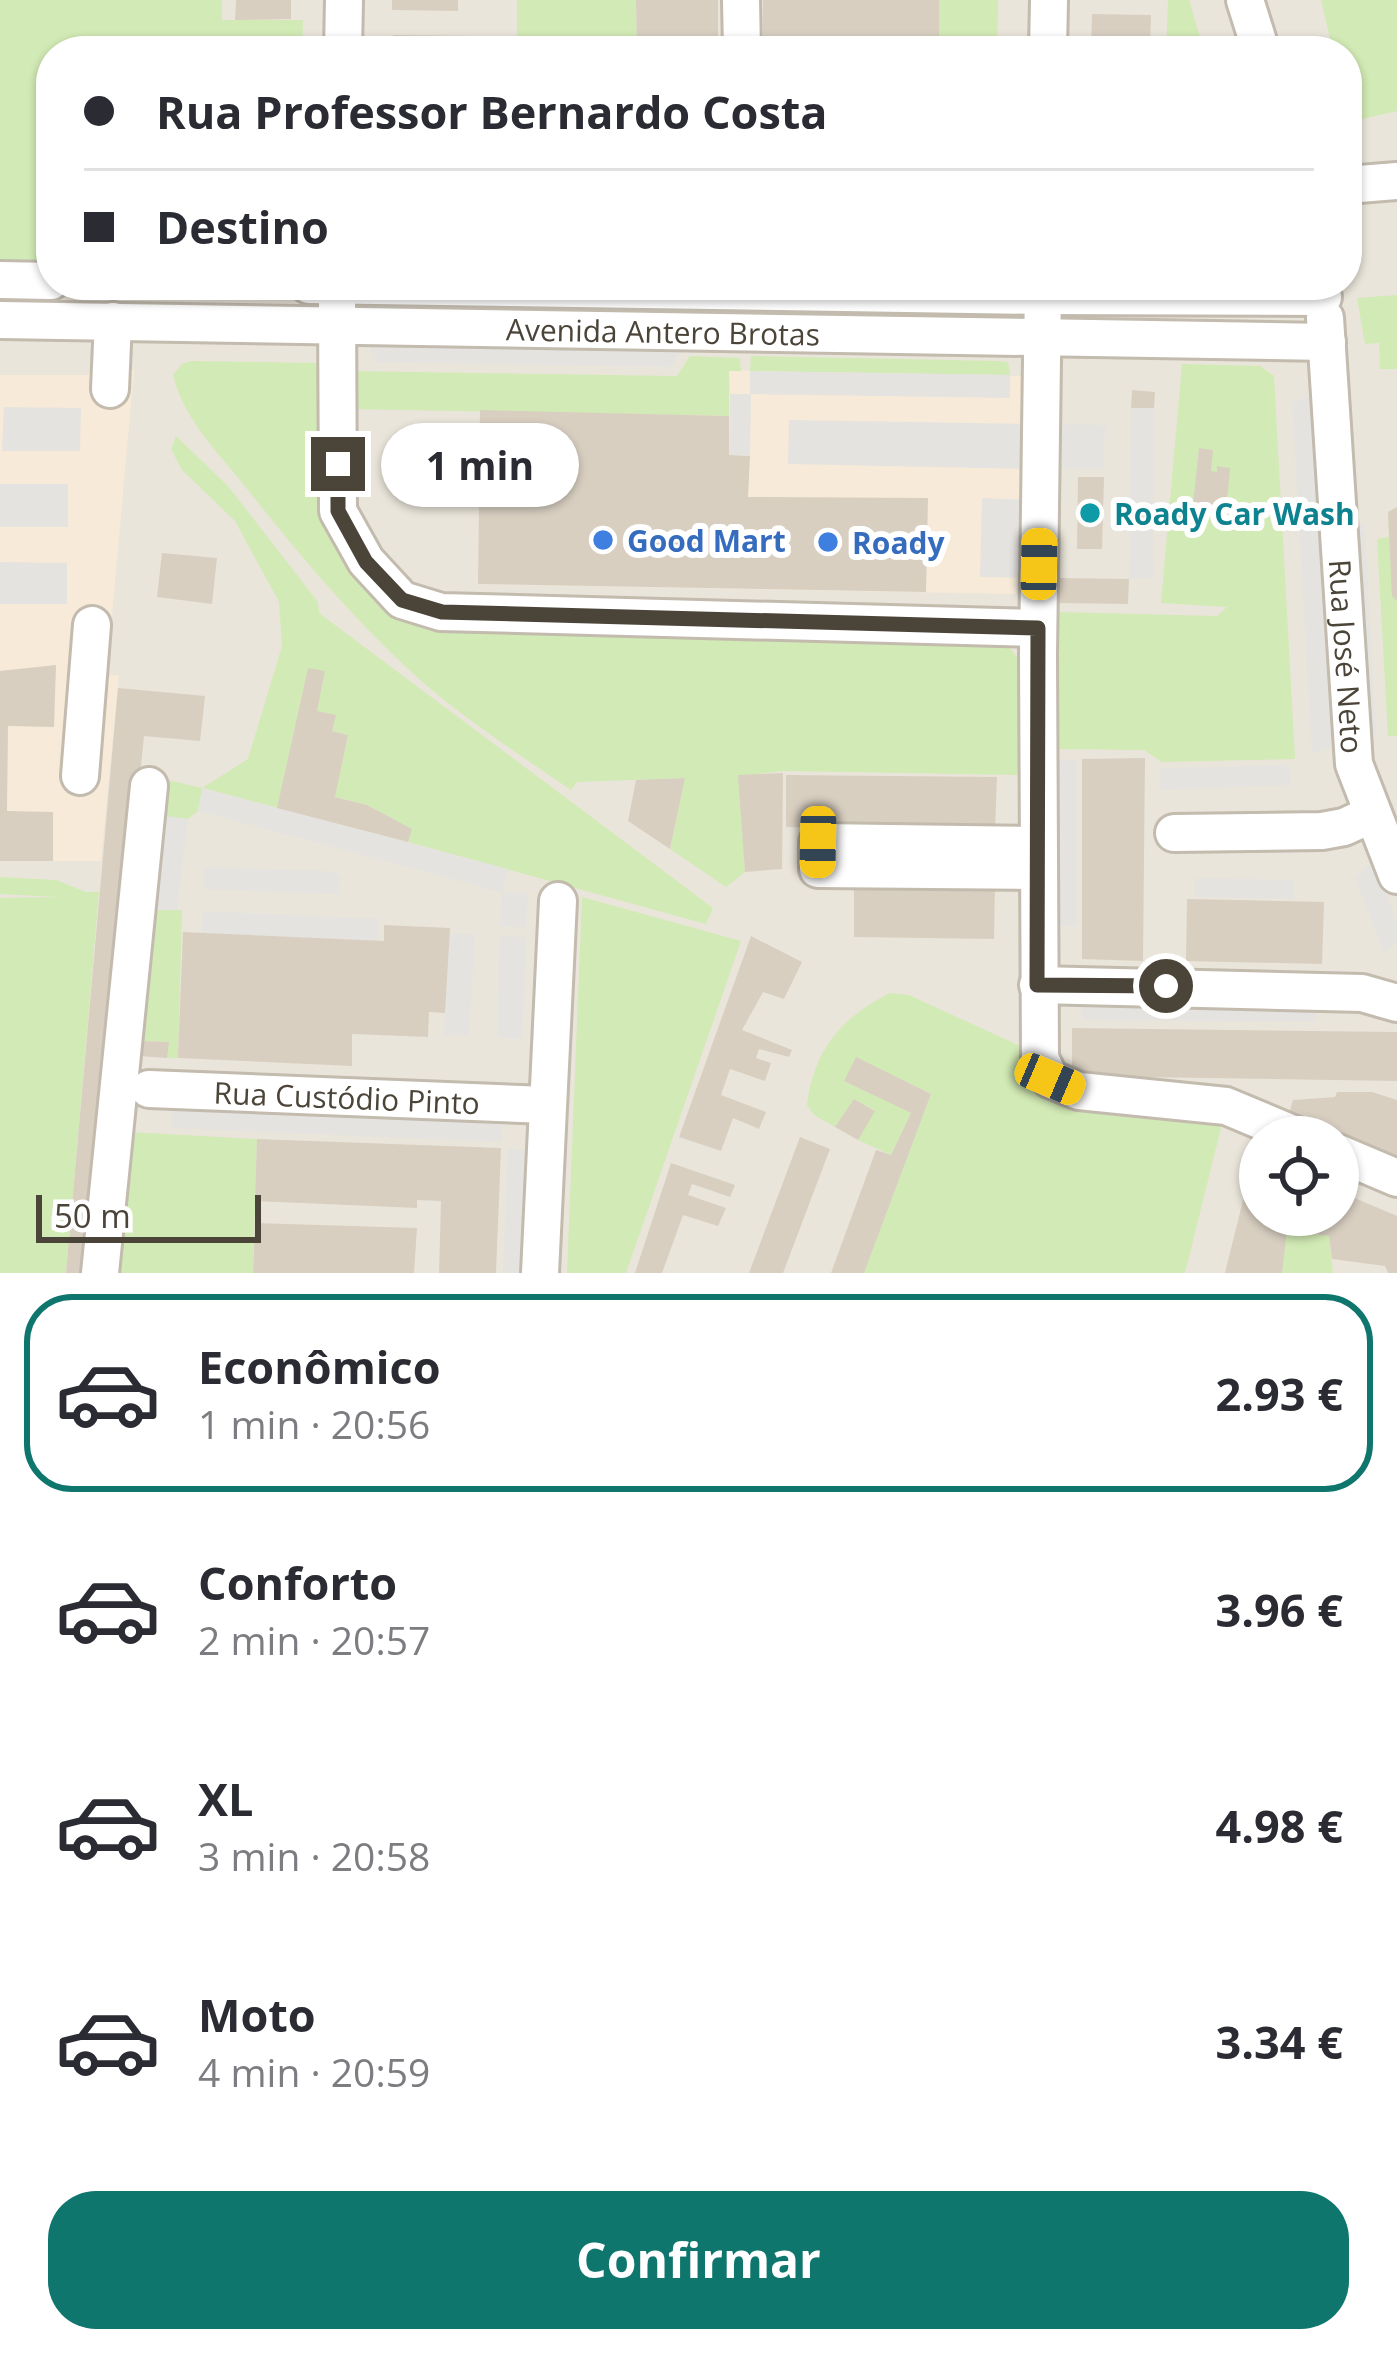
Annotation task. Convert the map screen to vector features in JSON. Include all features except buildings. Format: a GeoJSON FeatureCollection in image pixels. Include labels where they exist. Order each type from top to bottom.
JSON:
{"type":"FeatureCollection","features":[{"type":"Feature","properties":{"kind":"street"},"geometry":{"type":"LineString","coordinates":[[343,36],[344,0]]}},
{"type":"Feature","properties":{"kind":"street"},"geometry":{"type":"LineString","coordinates":[[741,0],[742,36]]}},
{"type":"Feature","properties":{"kind":"street"},"geometry":{"type":"LineString","coordinates":[[1048,36],[1049,0]]}},
{"type":"Feature","properties":{"kind":"street"},"geometry":{"type":"LineString","coordinates":[[1245,0],[1256,36]]}},
{"type":"Feature","properties":{"kind":"street"},"geometry":{"type":"LineString","coordinates":[[1362,184],[1397,181]]}},
{"type":"Feature","properties":{"kind":"street"},"geometry":{"type":"LineString","coordinates":[[0,280],[36,281]]}},
{"type":"Feature","properties":{"kind":"street"},"geometry":{"type":"LineString","coordinates":[[337,300],[338,511],[366,562],[402,600],[442,612],[1038,628]]}},
{"type":"Feature","properties":{"kind":"street"},"geometry":{"type":"LineString","coordinates":[[1043,300],[1040,1058],[1050,1079],[1079,1091],[1226,1106],[1250,1116]]}},
{"type":"Feature","properties":{"kind":"street","name":"Rua José Neto"},"geometry":{"type":"LineString","coordinates":[[1323,300],[1354,764],[1397,875]]}},
{"type":"Feature","properties":{"kind":"street","name":"Avenida Antero Brotas"},"geometry":{"type":"LineString","coordinates":[[0,320],[1327,342]]}},
{"type":"Feature","properties":{"kind":"street"},"geometry":{"type":"LineString","coordinates":[[110,389],[113,321]]}},
{"type":"Feature","properties":{"kind":"street"},"geometry":{"type":"LineString","coordinates":[[80,776],[92,625]]}},
{"type":"Feature","properties":{"kind":"street"},"geometry":{"type":"LineString","coordinates":[[100,1273],[148,786]]}},
{"type":"Feature","properties":{"kind":"street"},"geometry":{"type":"LineString","coordinates":[[1174,833],[1322,831],[1370,814]]}},
{"type":"Feature","properties":{"kind":"street"},"geometry":{"type":"LineString","coordinates":[[818,842],[1038,858],[818,869],[818,842]]}},
{"type":"Feature","properties":{"kind":"street"},"geometry":{"type":"LineString","coordinates":[[540,1273],[558,901]]}},
{"type":"Feature","properties":{"kind":"street"},"geometry":{"type":"LineString","coordinates":[[1037,985],[1380,998],[1397,972]]}},
{"type":"Feature","properties":{"kind":"street","name":"Rua Custódio Pinto"},"geometry":{"type":"LineString","coordinates":[[149,1089],[547,1105]]}},
{"type":"Feature","properties":{"kind":"street"},"geometry":{"type":"LineString","coordinates":[[1359,1162],[1397,1178]]}},
{"type":"Feature","properties":{"kind":"shaded area"},"geometry":{"type":"Polygon","coordinates":[[[0,0],[1397,0],[1397,1273],[0,1273],[0,0]]]}},
{"type":"Feature","properties":{"kind":"shaded area"},"geometry":{"type":"Polygon","coordinates":[[[366,340],[684,346],[671,367],[376,362],[366,340]]]}},
{"type":"Feature","properties":{"kind":"shaded area"},"geometry":{"type":"Polygon","coordinates":[[[93,368],[134,370],[109,649],[103,650],[101,676],[119,675],[101,861],[0,861],[0,375],[88,375],[93,368]]]}},
{"type":"Feature","properties":{"kind":"shaded area"},"geometry":{"type":"Polygon","coordinates":[[[729,370],[1023,376],[1016,594],[478,584],[480,410],[730,394],[729,370]]]}},
{"type":"Feature","properties":{"kind":"shaded area"},"geometry":{"type":"Polygon","coordinates":[[[750,371],[1010,375],[1010,398],[751,394],[750,456],[729,455],[730,394],[750,394],[750,371]]]}},
{"type":"Feature","properties":{"kind":"shaded area"},"geometry":{"type":"Polygon","coordinates":[[[1315,393],[1335,746],[1312,754],[1292,403],[1315,393]]]}},
{"type":"Feature","properties":{"kind":"shaded area"},"geometry":{"type":"Polygon","coordinates":[[[4,407],[81,408],[80,451],[2,451],[4,407]]]}},
{"type":"Feature","properties":{"kind":"shaded area"},"geometry":{"type":"Polygon","coordinates":[[[1131,408],[1154,408],[1153,578],[1129,579],[1131,408]]]}},
{"type":"Feature","properties":{"kind":"shaded area"},"geometry":{"type":"Polygon","coordinates":[[[789,420],[1028,424],[1027,469],[788,464],[789,420]]]}},
{"type":"Feature","properties":{"kind":"shaded area"},"geometry":{"type":"Polygon","coordinates":[[[1061,424],[1105,425],[1104,469],[1060,468],[1061,424]]]}},
{"type":"Feature","properties":{"kind":"shaded area"},"geometry":{"type":"Polygon","coordinates":[[[0,484],[68,484],[68,527],[0,527],[0,484]]]}},
{"type":"Feature","properties":{"kind":"shaded area"},"geometry":{"type":"Polygon","coordinates":[[[982,498],[1027,500],[1025,578],[980,577],[982,498]]]}},
{"type":"Feature","properties":{"kind":"shaded area"},"geometry":{"type":"Polygon","coordinates":[[[1353,519],[1365,526],[1376,734],[1366,742],[1353,519]]]}},
{"type":"Feature","properties":{"kind":"shaded area"},"geometry":{"type":"Polygon","coordinates":[[[0,562],[67,563],[67,604],[0,604],[0,562]]]}},
{"type":"Feature","properties":{"kind":"shaded area"},"geometry":{"type":"Polygon","coordinates":[[[1076,759],[1076,926],[1054,926],[1056,760],[1076,759]]]}},
{"type":"Feature","properties":{"kind":"shaded area"},"geometry":{"type":"Polygon","coordinates":[[[1289,765],[1291,785],[1160,790],[1160,768],[1289,765]]]}},
{"type":"Feature","properties":{"kind":"shaded area"},"geometry":{"type":"Polygon","coordinates":[[[202,788],[508,869],[502,892],[528,893],[526,928],[500,926],[501,892],[198,811],[202,788]]]}},
{"type":"Feature","properties":{"kind":"shaded area"},"geometry":{"type":"Polygon","coordinates":[[[165,816],[188,819],[177,910],[155,910],[165,816]]]}},
{"type":"Feature","properties":{"kind":"shaded area"},"geometry":{"type":"Polygon","coordinates":[[[1373,862],[1397,922],[1397,942],[1384,953],[1355,877],[1373,862]]]}},
{"type":"Feature","properties":{"kind":"shaded area"},"geometry":{"type":"Polygon","coordinates":[[[204,867],[327,871],[340,875],[339,894],[203,889],[204,867]]]}},
{"type":"Feature","properties":{"kind":"shaded area"},"geometry":{"type":"Polygon","coordinates":[[[1195,878],[1293,880],[1293,899],[1195,897],[1195,878]]]}},
{"type":"Feature","properties":{"kind":"shaded area"},"geometry":{"type":"Polygon","coordinates":[[[203,911],[378,919],[377,941],[202,933],[203,911]]]}},
{"type":"Feature","properties":{"kind":"shaded area"},"geometry":{"type":"Polygon","coordinates":[[[449,933],[475,935],[469,1036],[444,1035],[449,933]]]}},
{"type":"Feature","properties":{"kind":"shaded area"},"geometry":{"type":"Polygon","coordinates":[[[500,936],[526,937],[522,1039],[497,1037],[500,936]]]}},
{"type":"Feature","properties":{"kind":"shaded area"},"geometry":{"type":"Polygon","coordinates":[[[1077,1001],[1320,1003],[1314,1022],[1084,1020],[1077,1001]]]}},
{"type":"Feature","properties":{"kind":"shaded area"},"geometry":{"type":"Polygon","coordinates":[[[172,1106],[502,1120],[501,1142],[171,1128],[172,1106]]]}},
{"type":"Feature","properties":{"kind":"shaded area"},"geometry":{"type":"Polygon","coordinates":[[[508,1149],[530,1150],[526,1273],[503,1273],[508,1149]]]}},
{"type":"Feature","properties":{"kind":"green space"},"geometry":{"type":"Polygon","coordinates":[[[0,0],[222,0],[222,20],[303,20],[302,36],[36,36],[36,266],[0,266],[0,0]]]}},
{"type":"Feature","properties":{"kind":"green space"},"geometry":{"type":"Polygon","coordinates":[[[517,0],[636,0],[637,36],[517,36],[517,0]]]}},
{"type":"Feature","properties":{"kind":"green space"},"geometry":{"type":"Polygon","coordinates":[[[939,0],[998,0],[997,36],[939,36],[939,0]]]}},
{"type":"Feature","properties":{"kind":"green space"},"geometry":{"type":"Polygon","coordinates":[[[1168,0],[1189,0],[1200,36],[1167,36],[1168,0]]]}},
{"type":"Feature","properties":{"kind":"green space"},"geometry":{"type":"Polygon","coordinates":[[[1321,0],[1397,0],[1397,111],[1362,119],[1362,36],[1329,36],[1321,0]]]}},
{"type":"Feature","properties":{"kind":"green space"},"geometry":{"type":"Polygon","coordinates":[[[1397,295],[1397,369],[1380,369],[1379,343],[1365,344],[1357,300],[1397,295]]]}},
{"type":"Feature","properties":{"kind":"green space"},"geometry":{"type":"Polygon","coordinates":[[[690,356],[740,358],[741,371],[729,371],[729,416],[350,409],[349,371],[677,376],[690,356]]]}},
{"type":"Feature","properties":{"kind":"green space"},"geometry":{"type":"Polygon","coordinates":[[[751,356],[998,361],[1008,362],[1010,375],[750,371],[751,356]]]}},
{"type":"Feature","properties":{"kind":"green space"},"geometry":{"type":"Polygon","coordinates":[[[191,361],[323,363],[325,522],[359,584],[398,616],[447,631],[989,640],[1009,647],[1021,663],[1025,775],[783,771],[739,776],[745,872],[726,887],[670,849],[685,778],[577,782],[571,790],[466,717],[386,648],[304,559],[194,422],[173,375],[191,361]]]}},
{"type":"Feature","properties":{"kind":"green space"},"geometry":{"type":"Polygon","coordinates":[[[1182,364],[1260,366],[1274,376],[1295,759],[1162,762],[1144,750],[1056,749],[1059,612],[1217,616],[1227,607],[1161,603],[1182,364]]]}},
{"type":"Feature","properties":{"kind":"green space"},"geometry":{"type":"Polygon","coordinates":[[[176,436],[228,486],[318,602],[319,613],[713,908],[706,924],[408,842],[412,829],[367,805],[335,797],[348,735],[332,731],[335,715],[317,711],[308,668],[277,808],[203,788],[198,811],[188,819],[164,817],[155,909],[182,910],[178,1058],[167,1058],[168,1042],[142,1041],[137,1057],[164,779],[202,788],[248,759],[282,646],[279,602],[235,521],[182,470],[171,449],[176,436]]]}},
{"type":"Feature","properties":{"kind":"green space"},"geometry":{"type":"Polygon","coordinates":[[[1397,507],[1397,736],[1388,736],[1377,539],[1389,537],[1388,512],[1397,507]]]}},
{"type":"Feature","properties":{"kind":"green space"},"geometry":{"type":"Polygon","coordinates":[[[0,877],[56,880],[99,892],[66,1273],[0,1273],[0,898],[58,897],[0,894],[0,877]]]}},
{"type":"Feature","properties":{"kind":"green space"},"geometry":{"type":"Polygon","coordinates":[[[582,897],[741,941],[626,1273],[567,1273],[582,897]]]}},
{"type":"Feature","properties":{"kind":"green space"},"geometry":{"type":"Polygon","coordinates":[[[890,993],[909,995],[1020,1046],[1034,1084],[1223,1120],[1185,1273],[864,1273],[931,1094],[857,1058],[845,1081],[911,1113],[891,1155],[858,1140],[874,1110],[854,1099],[835,1127],[807,1105],[816,1067],[833,1037],[858,1013],[890,993]]]}},
{"type":"Feature","properties":{"kind":"green space"},"geometry":{"type":"Polygon","coordinates":[[[129,1132],[257,1139],[253,1273],[113,1273],[129,1132]]]}},
{"type":"Feature","properties":{"kind":"green space"},"geometry":{"type":"Polygon","coordinates":[[[1286,1236],[1329,1236],[1333,1273],[1282,1273],[1286,1236]]]}},
{"type":"Feature","properties":{"kind":"place","name":"Roady Car Wash"},"geometry":{"type":"Point","coordinates":[1090,513]}},
{"type":"Feature","properties":{"kind":"place","name":"Good Mart"},"geometry":{"type":"Point","coordinates":[603,540]}},
{"type":"Feature","properties":{"kind":"place","name":"Roady"},"geometry":{"type":"Point","coordinates":[828,542]}},
{"type":"Feature","properties":{"kind":"route"},"geometry":{"type":"LineString","coordinates":[[338,464],[338,511],[366,562],[402,600],[442,612],[1038,628],[1037,985],[1166,986]]}}]}
